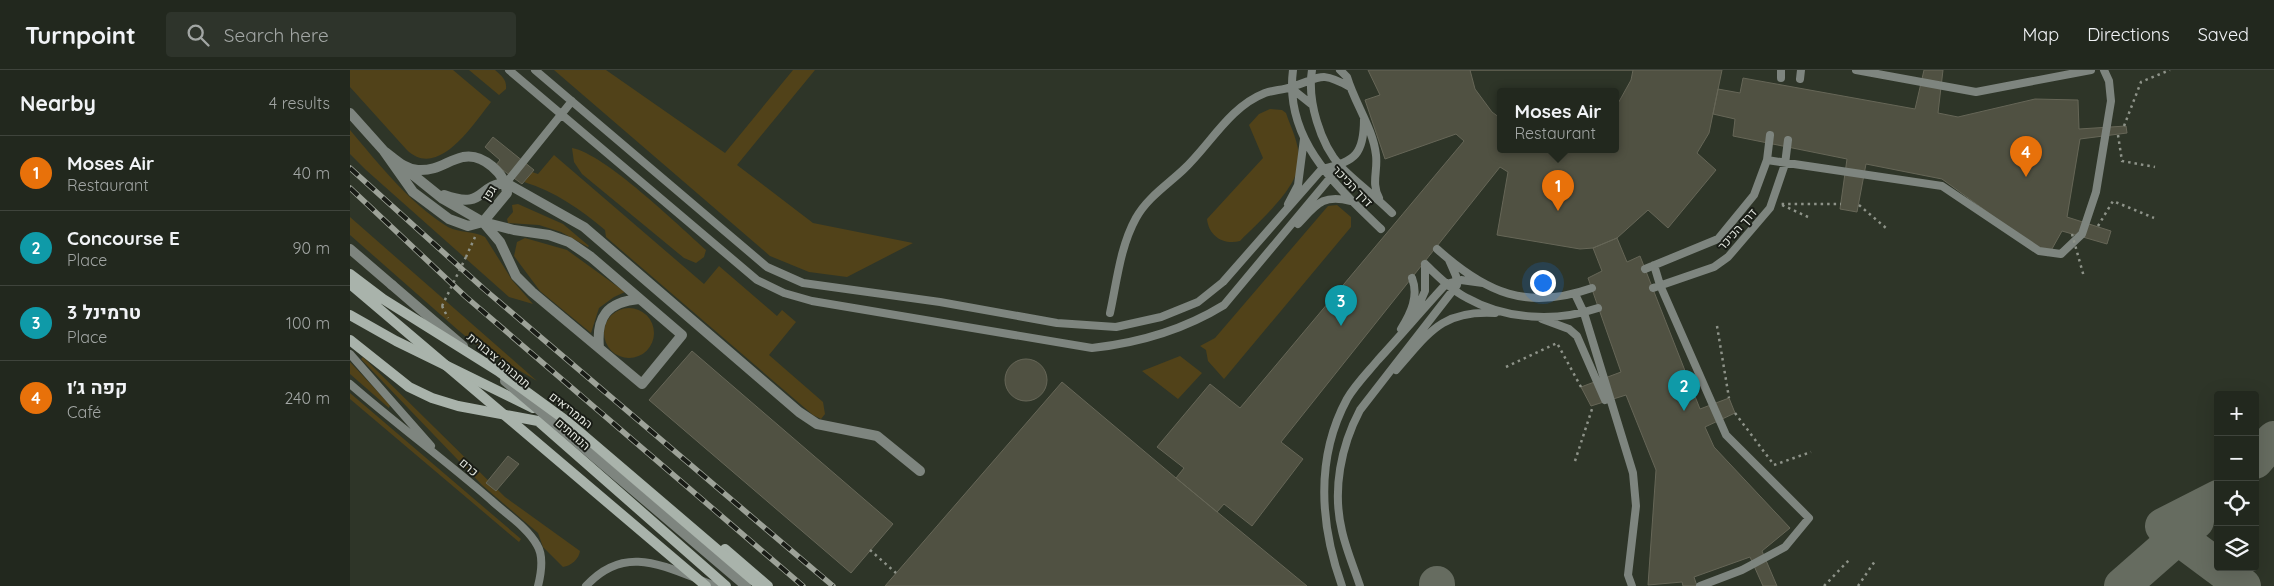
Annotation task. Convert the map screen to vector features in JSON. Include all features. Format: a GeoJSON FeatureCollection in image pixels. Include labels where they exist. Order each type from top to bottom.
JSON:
{"type":"FeatureCollection","features":[{"type":"Feature","properties":{"kind":"street"},"geometry":{"type":"LineString","coordinates":[[350,113],[384,151],[413,192],[448,220],[468,226],[482,222]]}},
{"type":"Feature","properties":{"kind":"street"},"geometry":{"type":"LineString","coordinates":[[384,151],[426,187],[457,209],[482,222],[514,230],[549,235],[569,242],[591,257],[682,335],[642,384],[516,276],[500,242],[482,222]]}},
{"type":"Feature","properties":{"kind":"street","name":"גפן"},"geometry":{"type":"LineString","coordinates":[[402,166],[416,170],[438,168],[464,157],[480,160],[498,171],[506,183],[507,193],[482,222]]}},
{"type":"Feature","properties":{"kind":"street"},"geometry":{"type":"LineString","coordinates":[[426,187],[460,201],[473,200],[495,184],[506,183],[584,227],[799,412],[817,424],[877,436],[920,470]]}},
{"type":"Feature","properties":{"kind":"street","name":"תחבורה ציבורית"},"geometry":{"type":"LineString","coordinates":[[350,249],[746,586]]}},
{"type":"Feature","properties":{"kind":"street","name":"הממריאים"},"geometry":{"type":"LineString","coordinates":[[350,274],[383,299],[498,371],[568,422],[760,586]]}},
{"type":"Feature","properties":{"kind":"street"},"geometry":{"type":"LineString","coordinates":[[350,284],[706,586]]}},
{"type":"Feature","properties":{"kind":"street"},"geometry":{"type":"LineString","coordinates":[[599,348],[598,333],[608,309],[626,300],[639,299]]}},
{"type":"Feature","properties":{"kind":"street"},"geometry":{"type":"LineString","coordinates":[[350,315],[389,338],[509,395],[615,456],[768,586]]}},
{"type":"Feature","properties":{"kind":"street","name":"הנוחתים"},"geometry":{"type":"LineString","coordinates":[[350,340],[409,388],[432,398],[458,406],[538,420],[726,586]]}},
{"type":"Feature","properties":{"kind":"lane"},"geometry":{"type":"LineString","coordinates":[[509,70],[756,280],[784,293],[812,301],[1092,348],[1113,346],[1200,320],[1224,305],[1340,166],[1360,150],[1364,140],[1364,119]]}},
{"type":"Feature","properties":{"kind":"lane"},"geometry":{"type":"LineString","coordinates":[[536,70],[767,268],[803,283],[940,302],[1057,323],[1116,327],[1161,317],[1198,302],[1223,282],[1322,169],[1340,166]]}},
{"type":"Feature","properties":{"kind":"lane","name":"דרך הכיכר"},"geometry":{"type":"LineString","coordinates":[[1293,70],[1291,88],[1296,120],[1304,139],[1330,179],[1381,229]]}},
{"type":"Feature","properties":{"kind":"lane"},"geometry":{"type":"LineString","coordinates":[[1340,70],[1347,77],[1373,138],[1376,157],[1374,182],[1382,203]]}},
{"type":"Feature","properties":{"kind":"lane"},"geometry":{"type":"LineString","coordinates":[[1348,70],[1350,87]]}},
{"type":"Feature","properties":{"kind":"lane"},"geometry":{"type":"LineString","coordinates":[[1800,79],[1801,70]]}},
{"type":"Feature","properties":{"kind":"lane"},"geometry":{"type":"LineString","coordinates":[[1856,70],[1976,92],[2091,70]]}},
{"type":"Feature","properties":{"kind":"lane"},"geometry":{"type":"LineString","coordinates":[[1767,160],[1942,186],[2039,251],[2061,254],[2082,234],[2096,192],[2110,101],[2109,80],[2104,70]]}},
{"type":"Feature","properties":{"kind":"lane"},"geometry":{"type":"LineString","coordinates":[[1110,312],[1125,239],[1137,216],[1147,203],[1184,169],[1243,105],[1266,93],[1291,88],[1311,74],[1337,78],[1350,87]]}},
{"type":"Feature","properties":{"kind":"lane","name":"דרך הכיכר"},"geometry":{"type":"LineString","coordinates":[[1311,74],[1311,104],[1325,140],[1340,166],[1392,214]]}},
{"type":"Feature","properties":{"kind":"lane"},"geometry":{"type":"LineString","coordinates":[[1291,88],[1311,104]]}},
{"type":"Feature","properties":{"kind":"lane"},"geometry":{"type":"LineString","coordinates":[[506,183],[572,101]]}},
{"type":"Feature","properties":{"kind":"lane","name":"דרך הכיכר"},"geometry":{"type":"LineString","coordinates":[[1645,269],[1718,239],[1754,195],[1767,160],[1770,135]]}},
{"type":"Feature","properties":{"kind":"lane"},"geometry":{"type":"LineString","coordinates":[[1277,221],[1298,185],[1304,139]]}},
{"type":"Feature","properties":{"kind":"lane","name":"דרך הכיכר"},"geometry":{"type":"LineString","coordinates":[[1657,287],[1714,267],[1728,257],[1770,208],[1784,164],[1788,140]]}},
{"type":"Feature","properties":{"kind":"lane"},"geometry":{"type":"LineString","coordinates":[[1254,271],[1270,258],[1322,200],[1338,198],[1353,202]]}},
{"type":"Feature","properties":{"kind":"lane"},"geometry":{"type":"LineString","coordinates":[[1437,249],[1449,260],[1497,291],[1548,300],[1592,288]]}},
{"type":"Feature","properties":{"kind":"lane"},"geometry":{"type":"LineString","coordinates":[[1360,586],[1342,530],[1337,493],[1342,457],[1351,427],[1360,410],[1454,290],[1458,280],[1449,260]]}},
{"type":"Feature","properties":{"kind":"lane"},"geometry":{"type":"LineString","coordinates":[[1394,342],[1417,312],[1425,291],[1426,264],[1446,284],[1467,299],[1504,313]]}},
{"type":"Feature","properties":{"kind":"lane"},"geometry":{"type":"LineString","coordinates":[[1654,265],[1657,287],[1726,435],[1809,518],[1785,547],[1742,570],[1700,586]]}},
{"type":"Feature","properties":{"kind":"lane"},"geometry":{"type":"LineString","coordinates":[[1394,342],[1415,299],[1416,286],[1412,278]]}},
{"type":"Feature","properties":{"kind":"lane"},"geometry":{"type":"LineString","coordinates":[[1342,586],[1328,538],[1323,507],[1324,477],[1329,447],[1337,421],[1348,397],[1446,284],[1458,280],[1483,283]]}},
{"type":"Feature","properties":{"kind":"lane"},"geometry":{"type":"LineString","coordinates":[[1575,294],[1584,313],[1618,431],[1633,473],[1636,506],[1628,575],[1632,586]]}},
{"type":"Feature","properties":{"kind":"lane"},"geometry":{"type":"LineString","coordinates":[[1360,410],[1435,327],[1450,318],[1462,314],[1480,312],[1554,317],[1584,313],[1598,308]]}},
{"type":"Feature","properties":{"kind":"lane"},"geometry":{"type":"LineString","coordinates":[[1528,315],[1568,329],[1577,336],[1618,431]]}},
{"type":"Feature","properties":{"kind":"lane"},"geometry":{"type":"LineString","coordinates":[[350,354],[441,457]]}},
{"type":"Feature","properties":{"kind":"lane","name":"כרם"},"geometry":{"type":"LineString","coordinates":[[350,384],[395,423],[441,457],[519,525],[538,546],[541,566],[538,586]]}},
{"type":"Feature","properties":{"kind":"lane"},"geometry":{"type":"LineString","coordinates":[[586,586],[608,566],[624,562],[642,561],[716,586]]}},
{"type":"Feature","properties":{"kind":"path"},"geometry":{"type":"LineString","coordinates":[[2124,126],[2141,82],[2170,70]]}},
{"type":"Feature","properties":{"kind":"path"},"geometry":{"type":"LineString","coordinates":[[2118,134],[2122,161],[2155,167]]}},
{"type":"Feature","properties":{"kind":"path"},"geometry":{"type":"LineString","coordinates":[[2098,226],[2113,201],[2154,218]]}},
{"type":"Feature","properties":{"kind":"path"},"geometry":{"type":"LineString","coordinates":[[1808,218],[1780,204],[1841,204]]}},
{"type":"Feature","properties":{"kind":"path"},"geometry":{"type":"LineString","coordinates":[[1859,205],[1886,228]]}},
{"type":"Feature","properties":{"kind":"path"},"geometry":{"type":"LineString","coordinates":[[442,306],[482,222]]}},
{"type":"Feature","properties":{"kind":"path"},"geometry":{"type":"LineString","coordinates":[[2072,234],[2084,277]]}},
{"type":"Feature","properties":{"kind":"path"},"geometry":{"type":"LineString","coordinates":[[1717,326],[1729,398]]}},
{"type":"Feature","properties":{"kind":"path"},"geometry":{"type":"LineString","coordinates":[[1506,367],[1557,344],[1581,387]]}},
{"type":"Feature","properties":{"kind":"path"},"geometry":{"type":"LineString","coordinates":[[1575,461],[1593,406]]}},
{"type":"Feature","properties":{"kind":"path"},"geometry":{"type":"LineString","coordinates":[[1735,413],[1774,465],[1811,452]]}},
{"type":"Feature","properties":{"kind":"path"},"geometry":{"type":"LineString","coordinates":[[870,550],[896,573]]}},
{"type":"Feature","properties":{"kind":"path"},"geometry":{"type":"LineString","coordinates":[[1824,586],[1849,560]]}},
{"type":"Feature","properties":{"kind":"path"},"geometry":{"type":"LineString","coordinates":[[1858,586],[1875,561]]}},
{"type":"Feature","properties":{"kind":"shaded area"},"geometry":{"type":"Polygon","coordinates":[[[350,70],[453,70],[491,102],[464,136],[442,155],[430,159],[418,157],[406,149],[350,87],[350,70]]]}},
{"type":"Feature","properties":{"kind":"shaded area"},"geometry":{"type":"Polygon","coordinates":[[[469,70],[495,70],[505,81],[506,89],[499,95],[469,70]]]}},
{"type":"Feature","properties":{"kind":"shaded area"},"geometry":{"type":"Polygon","coordinates":[[[554,70],[606,70],[725,153],[793,70],[815,70],[737,165],[813,223],[913,243],[847,277],[809,272],[770,256],[554,70]]]}},
{"type":"Feature","properties":{"kind":"shaded area"},"geometry":{"type":"Polygon","coordinates":[[[1270,109],[1282,110],[1286,113],[1298,149],[1299,161],[1297,172],[1276,204],[1240,241],[1223,241],[1211,231],[1207,219],[1263,158],[1249,125],[1259,114],[1270,109]]]}},
{"type":"Feature","properties":{"kind":"shaded area"},"geometry":{"type":"Polygon","coordinates":[[[350,130],[383,169],[420,206],[448,227],[485,237],[512,280],[533,304],[509,297],[366,170],[350,154],[350,130]]]}},
{"type":"Feature","properties":{"kind":"shaded area"},"geometry":{"type":"Polygon","coordinates":[[[572,148],[586,153],[622,176],[706,250],[704,257],[696,263],[684,258],[582,174],[574,162],[572,148]]]}},
{"type":"Feature","properties":{"kind":"shaded area"},"geometry":{"type":"Polygon","coordinates":[[[554,155],[704,284],[719,266],[777,316],[782,310],[796,322],[769,355],[823,402],[825,414],[821,419],[813,415],[606,237],[605,230],[596,222],[557,196],[524,182],[532,172],[538,174],[554,155]]]}},
{"type":"Feature","properties":{"kind":"shaded area"},"geometry":{"type":"Polygon","coordinates":[[[518,204],[563,224],[589,246],[561,232],[539,225],[508,223],[507,219],[513,212],[512,205],[518,204]]]}},
{"type":"Feature","properties":{"kind":"shaded area"},"geometry":{"type":"Polygon","coordinates":[[[1337,205],[1351,217],[1351,227],[1224,379],[1208,361],[1206,350],[1200,346],[1215,338],[1328,206],[1337,205]]]}},
{"type":"Feature","properties":{"kind":"shaded area"},"geometry":{"type":"Polygon","coordinates":[[[350,217],[537,381],[475,344],[458,330],[350,235],[350,217]]]}},
{"type":"Feature","properties":{"kind":"shaded area"},"geometry":{"type":"Polygon","coordinates":[[[525,238],[567,250],[625,292],[614,297],[599,308],[591,333],[540,291],[514,256],[517,242],[525,238]]]}},
{"type":"Feature","properties":{"kind":"shaded area"},"geometry":{"type":"Polygon","coordinates":[[[629,308],[638,310],[649,319],[654,333],[652,342],[643,353],[629,358],[620,356],[609,347],[604,333],[606,324],[615,313],[629,308]]]}},
{"type":"Feature","properties":{"kind":"shaded area"},"geometry":{"type":"Polygon","coordinates":[[[1180,356],[1202,373],[1178,399],[1142,371],[1180,356]]]}},
{"type":"Feature","properties":{"kind":"shaded area"},"geometry":{"type":"Polygon","coordinates":[[[363,357],[505,497],[580,551],[574,562],[563,567],[543,547],[538,533],[482,485],[361,359],[363,357]]]}},
{"type":"Feature","properties":{"kind":"shaded area"},"geometry":{"type":"Polygon","coordinates":[[[350,362],[390,405],[389,408],[350,374],[350,362]]]}},
{"type":"Feature","properties":{"kind":"shaded area"},"geometry":{"type":"Polygon","coordinates":[[[350,393],[521,539],[519,542],[350,399],[350,393]]]}},
{"type":"Feature","properties":{"kind":"building"},"geometry":{"type":"Polygon","coordinates":[[[1368,70],[1722,70],[1709,133],[1697,153],[1716,170],[1668,228],[1648,210],[1617,238],[1593,248],[1580,249],[1497,235],[1508,172],[1500,167],[1281,442],[1303,459],[1252,526],[1224,504],[1217,512],[1176,478],[1184,468],[1157,447],[1210,384],[1240,408],[1464,141],[1456,134],[1385,159],[1365,100],[1380,95],[1368,70]]]}},
{"type":"Feature","properties":{"kind":"building"},"geometry":{"type":"Polygon","coordinates":[[[1470,70],[1633,70],[1631,80],[1619,102],[1619,88],[1497,88],[1497,116],[1475,89],[1470,70]]]}},
{"type":"Feature","properties":{"kind":"building"},"geometry":{"type":"Polygon","coordinates":[[[1924,70],[1943,70],[1938,113],[1958,117],[2035,99],[2078,100],[2079,129],[2126,126],[2127,133],[2080,139],[2067,217],[2111,231],[2107,244],[2062,231],[2048,256],[1942,179],[1866,164],[1857,212],[1840,209],[1847,159],[1733,136],[1735,119],[1713,114],[1718,89],[1740,93],[1743,78],[1915,109],[1924,70]]]}},
{"type":"Feature","properties":{"kind":"building"},"geometry":{"type":"Polygon","coordinates":[[[493,137],[534,170],[522,184],[496,165],[500,160],[485,147],[493,137]]]}},
{"type":"Feature","properties":{"kind":"building"},"geometry":{"type":"Polygon","coordinates":[[[1617,238],[1627,262],[1640,256],[1700,409],[1729,398],[1735,413],[1705,427],[1714,447],[1790,528],[1762,551],[1777,586],[1763,586],[1750,557],[1694,577],[1697,586],[1683,586],[1682,582],[1648,585],[1656,470],[1626,395],[1591,406],[1581,387],[1621,372],[1588,278],[1602,271],[1593,248],[1617,238]]]}},
{"type":"Feature","properties":{"kind":"building"},"geometry":{"type":"Polygon","coordinates":[[[692,351],[893,524],[851,573],[649,400],[692,351]]]}},
{"type":"Feature","properties":{"kind":"building"},"geometry":{"type":"Polygon","coordinates":[[[1026,359],[1041,365],[1047,380],[1041,395],[1026,401],[1011,395],[1005,380],[1011,365],[1026,359]]]}},
{"type":"Feature","properties":{"kind":"building"},"geometry":{"type":"Polygon","coordinates":[[[1062,382],[1176,478],[1307,586],[885,586],[1062,382]]]}},
{"type":"Feature","properties":{"kind":"building"},"geometry":{"type":"Polygon","coordinates":[[[508,456],[519,464],[496,491],[486,483],[508,456]]]}},
{"type":"Feature","properties":{"kind":"taxiway"},"geometry":{"type":"LineString","coordinates":[[2259,456],[2274,439]]}},
{"type":"Feature","properties":{"kind":"taxiway"},"geometry":{"type":"LineString","coordinates":[[2214,500],[2163,526],[2214,564]]}},
{"type":"Feature","properties":{"kind":"taxiway"},"geometry":{"type":"LineString","coordinates":[[2122,586],[2196,521]]}},
{"type":"Feature","properties":{"kind":"taxiway"},"geometry":{"type":"LineString","coordinates":[[2223,571],[2243,586]]}},
{"type":"Feature","properties":{"kind":"railway"},"geometry":{"type":"LineString","coordinates":[[350,168],[484,289],[833,586]]}},
{"type":"Feature","properties":{"kind":"railway"},"geometry":{"type":"LineString","coordinates":[[350,188],[466,297],[803,586]]}},
{"type":"Feature","properties":{"kind":"place","name":"קפה ג'ו"},"geometry":{"type":"Point","coordinates":[2026,177]}},
{"type":"Feature","properties":{"kind":"place","name":"Moses Air"},"geometry":{"type":"Point","coordinates":[1558,211]}},
{"type":"Feature","properties":{"kind":"place","name":"טרמינל 3"},"geometry":{"type":"Point","coordinates":[1341,326]}},
{"type":"Feature","properties":{"kind":"place","name":"Concourse E"},"geometry":{"type":"Point","coordinates":[1684,411]}}]}
